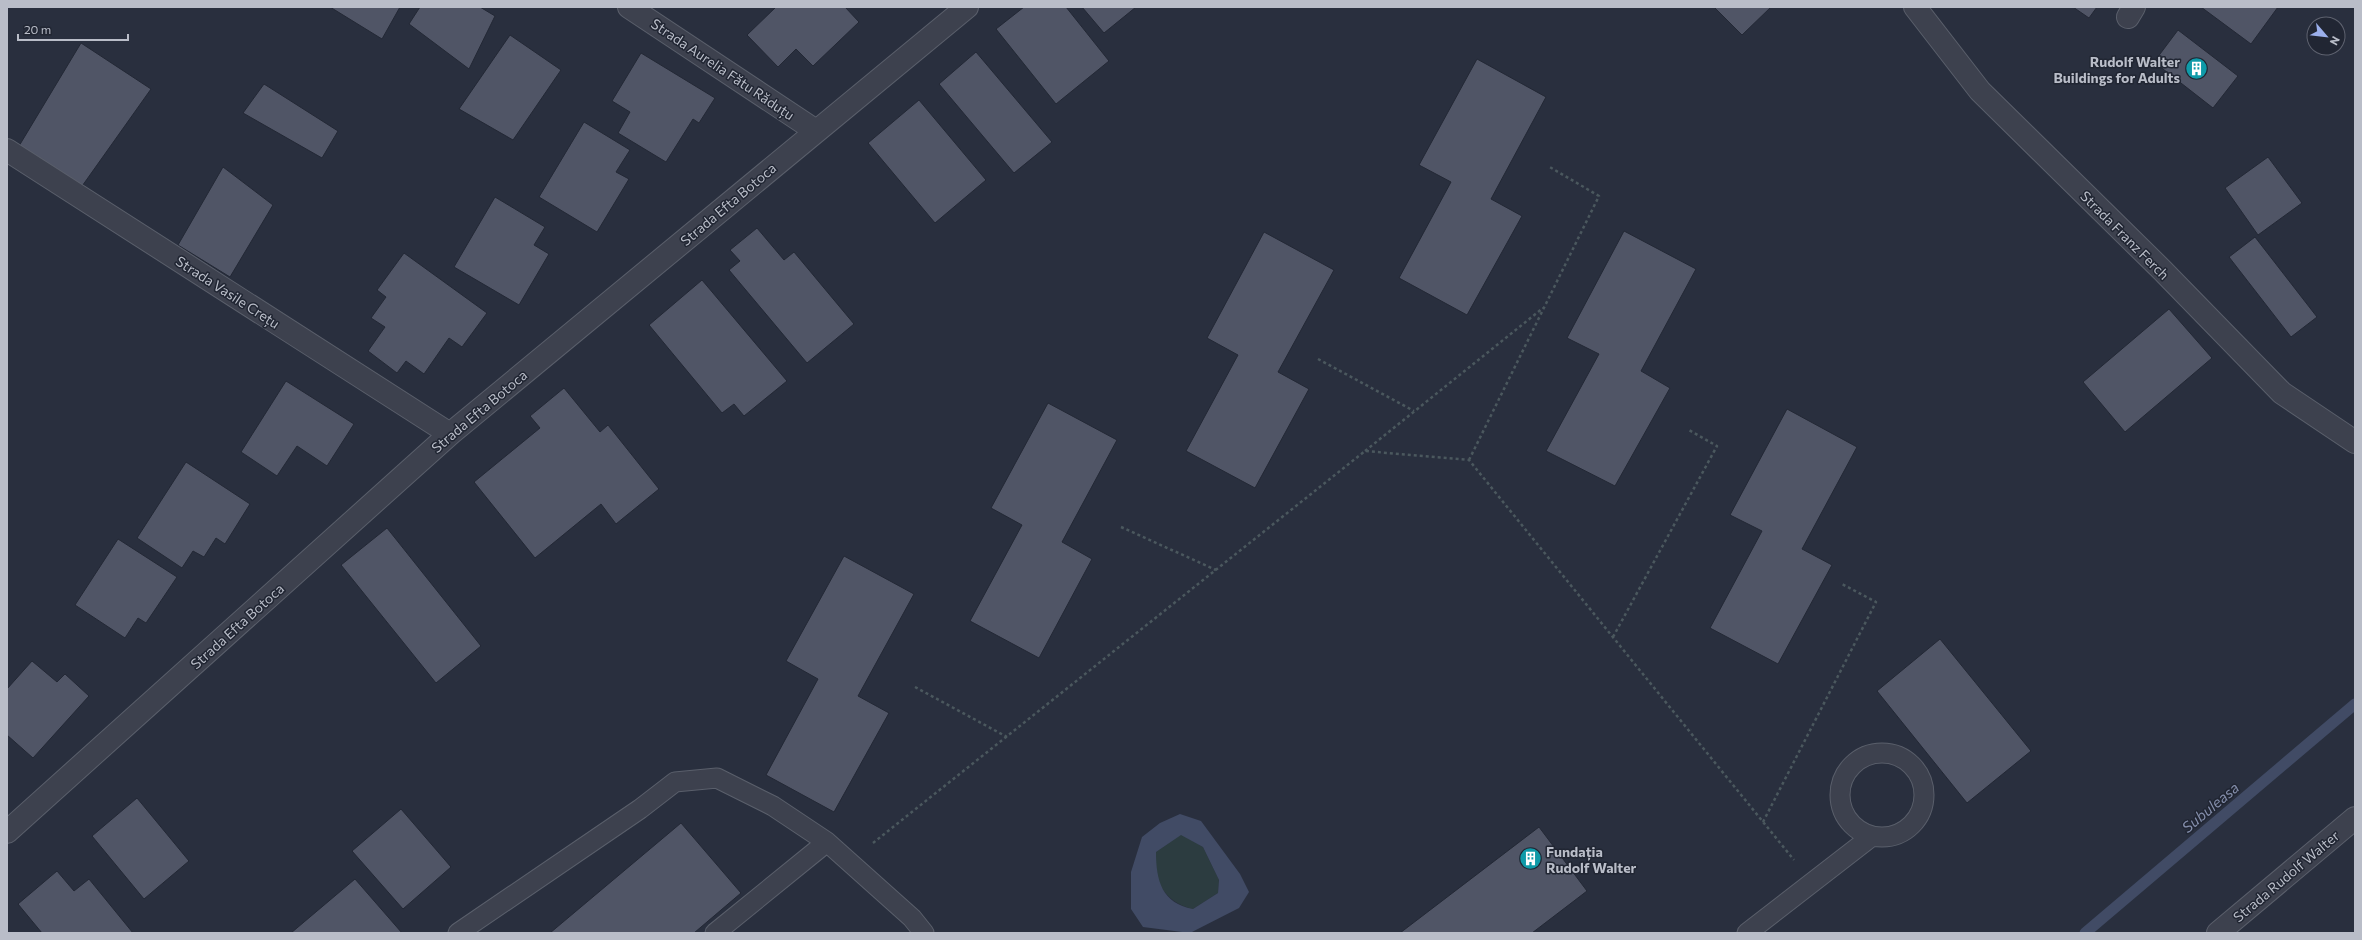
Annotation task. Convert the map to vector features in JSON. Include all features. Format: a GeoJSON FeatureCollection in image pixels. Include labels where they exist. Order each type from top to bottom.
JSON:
{"type":"FeatureCollection","features":[{"type":"Feature","properties":{"kind":"street","name":"Strada Aurelia Fătu Răduțu"},"geometry":{"type":"LineString","coordinates":[[629,7],[816,131]]}},
{"type":"Feature","properties":{"kind":"street","name":"Strada Efta Botoca"},"geometry":{"type":"LineString","coordinates":[[10,824],[450,434],[967,7]]}},
{"type":"Feature","properties":{"kind":"street","name":"Strada Franz Ferch"},"geometry":{"type":"LineString","coordinates":[[1915,7],[1980,91],[2282,392],[2355,442]]}},
{"type":"Feature","properties":{"kind":"street","name":"Strada Vasile Crețu"},"geometry":{"type":"LineString","coordinates":[[7,150],[450,434]]}},
{"type":"Feature","properties":{"kind":"street","name":"Strada Rudolf Walter"},"geometry":{"type":"LineString","coordinates":[[2220,932],[2355,818]]}},
{"type":"Feature","properties":{"kind":"lane"},"geometry":{"type":"LineString","coordinates":[[1747,933],[1871,837],[1892,836],[1910,827],[1922,810],[1924,790],[1916,770],[1901,757],[1882,752],[1862,757],[1846,771],[1839,790],[1842,810],[1854,827],[1871,837]]}},
{"type":"Feature","properties":{"kind":"lane"},"geometry":{"type":"LineString","coordinates":[[458,933],[640,809],[675,782],[717,778],[773,806],[827,842],[912,918],[924,933]]}},
{"type":"Feature","properties":{"kind":"lane"},"geometry":{"type":"LineString","coordinates":[[715,933],[827,842]]}},
{"type":"Feature","properties":{"kind":"path"},"geometry":{"type":"LineString","coordinates":[[1469,460],[1599,196],[1548,166]]}},
{"type":"Feature","properties":{"kind":"path"},"geometry":{"type":"LineString","coordinates":[[849,862],[1545,306]]}},
{"type":"Feature","properties":{"kind":"path"},"geometry":{"type":"LineString","coordinates":[[1318,359],[1414,411]]}},
{"type":"Feature","properties":{"kind":"path"},"geometry":{"type":"LineString","coordinates":[[1613,637],[1717,446],[1687,430]]}},
{"type":"Feature","properties":{"kind":"path"},"geometry":{"type":"LineString","coordinates":[[1365,451],[1469,460],[1812,883]]}},
{"type":"Feature","properties":{"kind":"path"},"geometry":{"type":"LineString","coordinates":[[1121,528],[1216,570]]}},
{"type":"Feature","properties":{"kind":"path"},"geometry":{"type":"LineString","coordinates":[[1763,822],[1876,602],[1840,583]]}},
{"type":"Feature","properties":{"kind":"path"},"geometry":{"type":"LineString","coordinates":[[915,687],[1007,737]]}},
{"type":"Feature","properties":{"kind":"shaded area"},"geometry":{"type":"Polygon","coordinates":[[[1181,834],[1203,847],[1219,880],[1218,893],[1193,909],[1180,905],[1165,893],[1156,875],[1156,852],[1181,834]]]}},
{"type":"Feature","properties":{"kind":"water"},"geometry":{"type":"Polygon","coordinates":[[[1180,814],[1201,821],[1240,874],[1249,892],[1239,908],[1190,933],[1143,927],[1131,909],[1131,872],[1142,837],[1160,823],[1180,814]],[[1181,835],[1156,852],[1157,872],[1163,889],[1174,902],[1193,909],[1218,893],[1219,880],[1203,847],[1181,835]]]}},
{"type":"Feature","properties":{"kind":"building"},"geometry":{"type":"Polygon","coordinates":[[[330,7],[400,7],[382,39],[330,7]]]}},
{"type":"Feature","properties":{"kind":"building"},"geometry":{"type":"Polygon","coordinates":[[[420,7],[480,7],[495,16],[469,69],[409,24],[420,7]]]}},
{"type":"Feature","properties":{"kind":"building"},"geometry":{"type":"Polygon","coordinates":[[[776,7],[845,7],[859,22],[813,66],[796,49],[778,67],[747,35],[776,7]]]}},
{"type":"Feature","properties":{"kind":"building"},"geometry":{"type":"Polygon","coordinates":[[[1024,7],[1066,7],[1109,61],[1056,104],[996,29],[1024,7]]]}},
{"type":"Feature","properties":{"kind":"building"},"geometry":{"type":"Polygon","coordinates":[[[1082,7],[1136,7],[1104,33],[1082,7]]]}},
{"type":"Feature","properties":{"kind":"building"},"geometry":{"type":"Polygon","coordinates":[[[1714,7],[1771,7],[1742,35],[1714,7]]]}},
{"type":"Feature","properties":{"kind":"building","name":"Rudolf Walter Buildings for Adults"},"geometry":{"type":"Polygon","coordinates":[[[2073,7],[2097,7],[2089,18],[2073,7]]]}},
{"type":"Feature","properties":{"kind":"building"},"geometry":{"type":"Polygon","coordinates":[[[2201,7],[2278,7],[2251,44],[2201,7]]]}},
{"type":"Feature","properties":{"kind":"building","name":"Rudolf Walter Buildings for Adults"},"geometry":{"type":"Polygon","coordinates":[[[2178,30],[2238,76],[2213,108],[2154,62],[2178,30]]]}},
{"type":"Feature","properties":{"kind":"building"},"geometry":{"type":"Polygon","coordinates":[[[510,35],[561,70],[513,140],[459,109],[510,35]]]}},
{"type":"Feature","properties":{"kind":"building"},"geometry":{"type":"Polygon","coordinates":[[[81,43],[151,89],[80,189],[19,146],[81,43]]]}},
{"type":"Feature","properties":{"kind":"building"},"geometry":{"type":"Polygon","coordinates":[[[976,52],[1052,142],[1014,173],[939,84],[976,52]]]}},
{"type":"Feature","properties":{"kind":"building"},"geometry":{"type":"Polygon","coordinates":[[[641,53],[715,98],[699,123],[693,119],[666,162],[618,133],[630,112],[612,101],[641,53]]]}},
{"type":"Feature","properties":{"kind":"building"},"geometry":{"type":"Polygon","coordinates":[[[1477,59],[1546,97],[1491,199],[1522,216],[1467,315],[1399,278],[1451,182],[1419,165],[1477,59]]]}},
{"type":"Feature","properties":{"kind":"building"},"geometry":{"type":"Polygon","coordinates":[[[264,84],[338,131],[322,158],[243,113],[264,84]]]}},
{"type":"Feature","properties":{"kind":"building"},"geometry":{"type":"Polygon","coordinates":[[[919,100],[986,180],[935,223],[868,143],[919,100]]]}},
{"type":"Feature","properties":{"kind":"building"},"geometry":{"type":"Polygon","coordinates":[[[584,122],[630,150],[616,172],[629,179],[597,232],[539,197],[584,122]]]}},
{"type":"Feature","properties":{"kind":"building"},"geometry":{"type":"Polygon","coordinates":[[[2268,157],[2302,203],[2258,235],[2225,188],[2268,157]]]}},
{"type":"Feature","properties":{"kind":"building"},"geometry":{"type":"Polygon","coordinates":[[[223,167],[273,205],[230,277],[178,245],[223,167]]]}},
{"type":"Feature","properties":{"kind":"building"},"geometry":{"type":"Polygon","coordinates":[[[495,197],[545,227],[534,245],[549,254],[519,305],[454,267],[495,197]]]}},
{"type":"Feature","properties":{"kind":"building"},"geometry":{"type":"Polygon","coordinates":[[[757,228],[784,260],[794,252],[854,324],[807,363],[729,270],[740,261],[730,250],[757,228]]]}},
{"type":"Feature","properties":{"kind":"building"},"geometry":{"type":"Polygon","coordinates":[[[1624,231],[1696,269],[1641,371],[1670,388],[1615,486],[1546,451],[1599,354],[1567,338],[1624,231]]]}},
{"type":"Feature","properties":{"kind":"building"},"geometry":{"type":"Polygon","coordinates":[[[1264,232],[1334,270],[1278,372],[1309,389],[1255,488],[1186,451],[1238,355],[1207,338],[1264,232]]]}},
{"type":"Feature","properties":{"kind":"building"},"geometry":{"type":"Polygon","coordinates":[[[2255,237],[2317,317],[2291,337],[2229,257],[2255,237]]]}},
{"type":"Feature","properties":{"kind":"building"},"geometry":{"type":"Polygon","coordinates":[[[404,253],[487,313],[462,347],[449,338],[424,374],[406,361],[397,373],[368,351],[385,327],[371,318],[386,297],[377,290],[404,253]]]}},
{"type":"Feature","properties":{"kind":"building"},"geometry":{"type":"Polygon","coordinates":[[[702,280],[787,381],[744,416],[734,404],[722,413],[649,325],[702,280]]]}},
{"type":"Feature","properties":{"kind":"building"},"geometry":{"type":"Polygon","coordinates":[[[2169,309],[2212,358],[2125,432],[2083,382],[2169,309]]]}},
{"type":"Feature","properties":{"kind":"building"},"geometry":{"type":"Polygon","coordinates":[[[286,381],[354,424],[327,466],[297,446],[277,476],[241,452],[286,381]]]}},
{"type":"Feature","properties":{"kind":"building"},"geometry":{"type":"Polygon","coordinates":[[[564,388],[600,432],[608,425],[659,489],[616,524],[601,504],[535,558],[474,482],[540,428],[530,416],[564,388]]]}},
{"type":"Feature","properties":{"kind":"building"},"geometry":{"type":"Polygon","coordinates":[[[1048,403],[1117,440],[1062,542],[1092,559],[1039,658],[970,621],[1022,525],[991,508],[1048,403]]]}},
{"type":"Feature","properties":{"kind":"building"},"geometry":{"type":"Polygon","coordinates":[[[1787,409],[1857,447],[1802,549],[1832,565],[1778,664],[1710,628],[1762,531],[1730,515],[1787,409]]]}},
{"type":"Feature","properties":{"kind":"building"},"geometry":{"type":"Polygon","coordinates":[[[186,462],[250,504],[225,544],[216,538],[204,557],[193,551],[182,568],[137,538],[186,462]]]}},
{"type":"Feature","properties":{"kind":"building"},"geometry":{"type":"Polygon","coordinates":[[[387,528],[481,646],[436,683],[341,565],[387,528]]]}},
{"type":"Feature","properties":{"kind":"building"},"geometry":{"type":"Polygon","coordinates":[[[118,539],[177,577],[146,623],[138,618],[125,638],[75,605],[118,539]]]}},
{"type":"Feature","properties":{"kind":"building"},"geometry":{"type":"Polygon","coordinates":[[[844,556],[914,594],[858,696],[889,713],[834,812],[766,775],[818,679],[786,661],[844,556]]]}},
{"type":"Feature","properties":{"kind":"building"},"geometry":{"type":"Polygon","coordinates":[[[1940,639],[2031,751],[1967,803],[1877,691],[1940,639]]]}},
{"type":"Feature","properties":{"kind":"building"},"geometry":{"type":"Polygon","coordinates":[[[32,661],[57,682],[65,674],[89,696],[33,758],[7,735],[7,689],[32,661]]]}},
{"type":"Feature","properties":{"kind":"building"},"geometry":{"type":"Polygon","coordinates":[[[137,798],[189,861],[144,899],[92,836],[137,798]]]}},
{"type":"Feature","properties":{"kind":"building"},"geometry":{"type":"Polygon","coordinates":[[[401,809],[451,867],[403,909],[352,851],[401,809]]]}},
{"type":"Feature","properties":{"kind":"building"},"geometry":{"type":"Polygon","coordinates":[[[681,823],[741,893],[694,933],[550,933],[681,823]]]}},
{"type":"Feature","properties":{"kind":"building","name":"Fundația Rudolf Walter"},"geometry":{"type":"Polygon","coordinates":[[[1539,827],[1587,891],[1532,933],[1400,933],[1539,827]]]}},
{"type":"Feature","properties":{"kind":"building"},"geometry":{"type":"Polygon","coordinates":[[[57,871],[74,891],[89,879],[133,933],[42,933],[18,904],[57,871]]]}},
{"type":"Feature","properties":{"kind":"building"},"geometry":{"type":"Polygon","coordinates":[[[355,879],[402,933],[291,933],[355,879]]]}},
{"type":"Feature","properties":{"kind":"waterway","name":"Subuleasa"},"geometry":{"type":"LineString","coordinates":[[2085,933],[2355,704]]}},
{"type":"Feature","properties":{"kind":"place","name":"Rudolf Walter Buildings for Adults"},"geometry":{"type":"Point","coordinates":[2196,69]}},
{"type":"Feature","properties":{"kind":"place","name":"Fundația Rudolf Walter"},"geometry":{"type":"Point","coordinates":[1530,859]}}]}
